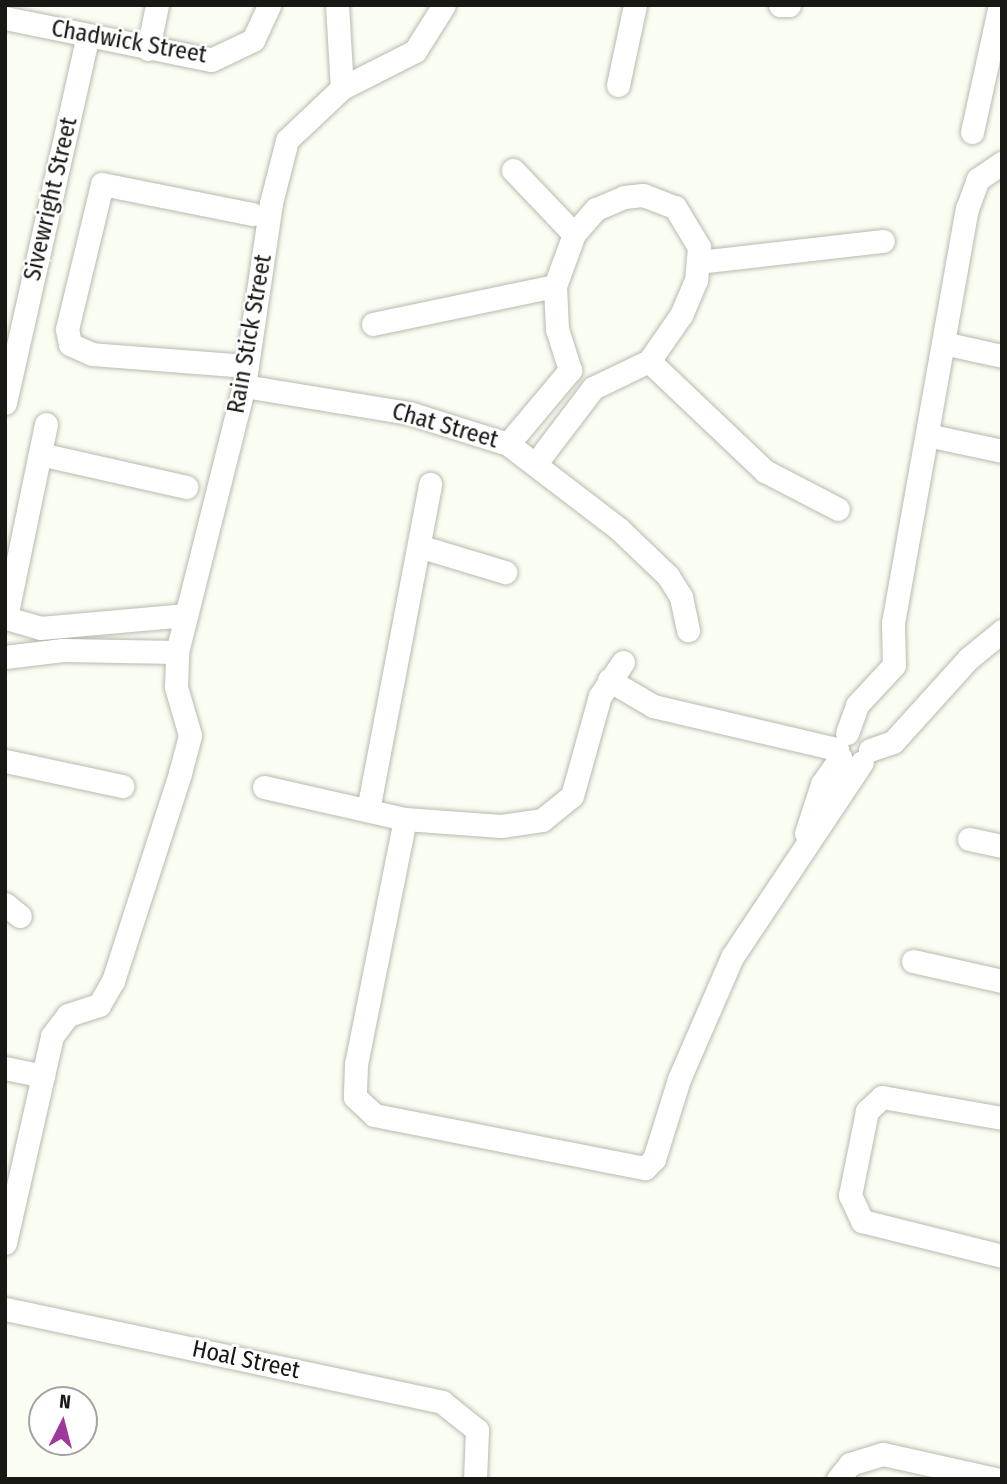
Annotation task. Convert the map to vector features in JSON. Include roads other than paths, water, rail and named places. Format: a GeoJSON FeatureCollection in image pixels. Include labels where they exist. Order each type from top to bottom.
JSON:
{"type":"FeatureCollection","features":[{"type":"Feature","properties":{"kind":"street"},"geometry":{"type":"LineString","coordinates":[[148,48],[157,5]]}},
{"type":"Feature","properties":{"kind":"street","name":"Chadwick Street"},"geometry":{"type":"LineString","coordinates":[[5,18],[211,60],[234,54],[253,40],[270,5]]}},
{"type":"Feature","properties":{"kind":"street"},"geometry":{"type":"LineString","coordinates":[[337,5],[342,88]]}},
{"type":"Feature","properties":{"kind":"street","name":"Rain Stick Street"},"geometry":{"type":"LineString","coordinates":[[43,1076],[58,1023],[99,1005],[113,981],[190,735],[176,687],[177,652],[246,376],[271,203],[288,140],[342,88],[415,51],[444,5]]}},
{"type":"Feature","properties":{"kind":"street"},"geometry":{"type":"LineString","coordinates":[[618,85],[635,5]]}},
{"type":"Feature","properties":{"kind":"street"},"geometry":{"type":"LineString","coordinates":[[780,5],[789,5]]}},
{"type":"Feature","properties":{"kind":"street"},"geometry":{"type":"LineString","coordinates":[[972,132],[1000,5]]}},
{"type":"Feature","properties":{"kind":"street","name":"Sivewright Street"},"geometry":{"type":"LineString","coordinates":[[5,403],[15,313],[88,36]]}},
{"type":"Feature","properties":{"kind":"street"},"geometry":{"type":"LineString","coordinates":[[405,819],[356,1064],[355,1097],[374,1115],[632,1169],[654,1159],[679,1079],[732,957],[800,860],[817,796],[851,751],[857,705],[894,665],[893,623],[973,191],[1002,163]]}},
{"type":"Feature","properties":{"kind":"street"},"geometry":{"type":"LineString","coordinates":[[513,170],[573,234]]}},
{"type":"Feature","properties":{"kind":"street","name":"Chat Street"},"geometry":{"type":"LineString","coordinates":[[252,214],[118,182],[102,184],[67,329],[70,344],[92,354],[246,376],[409,413],[508,444],[536,463],[668,576],[681,597],[688,630]]}},
{"type":"Feature","properties":{"kind":"street"},"geometry":{"type":"LineString","coordinates":[[508,444],[569,370],[557,329],[555,286],[573,234],[596,209],[643,195],[675,207],[688,222],[698,262],[681,315],[649,362],[593,388],[536,463]]}},
{"type":"Feature","properties":{"kind":"street"},"geometry":{"type":"LineString","coordinates":[[698,262],[883,241]]}},
{"type":"Feature","properties":{"kind":"street"},"geometry":{"type":"LineString","coordinates":[[373,324],[555,286]]}},
{"type":"Feature","properties":{"kind":"street"},"geometry":{"type":"LineString","coordinates":[[943,343],[1002,356]]}},
{"type":"Feature","properties":{"kind":"street"},"geometry":{"type":"LineString","coordinates":[[649,362],[765,471],[838,509]]}},
{"type":"Feature","properties":{"kind":"street"},"geometry":{"type":"LineString","coordinates":[[533,415],[557,433]]}},
{"type":"Feature","properties":{"kind":"street"},"geometry":{"type":"LineString","coordinates":[[46,424],[6,618],[40,628],[186,615]]}},
{"type":"Feature","properties":{"kind":"street"},"geometry":{"type":"LineString","coordinates":[[927,435],[1002,451]]}},
{"type":"Feature","properties":{"kind":"street"},"geometry":{"type":"LineString","coordinates":[[40,454],[186,487]]}},
{"type":"Feature","properties":{"kind":"street"},"geometry":{"type":"LineString","coordinates":[[368,810],[422,547],[430,484]]}},
{"type":"Feature","properties":{"kind":"street"},"geometry":{"type":"LineString","coordinates":[[422,547],[505,572]]}},
{"type":"Feature","properties":{"kind":"street"},"geometry":{"type":"LineString","coordinates":[[264,787],[405,819],[523,825],[561,809],[578,782],[615,671],[653,706],[851,751],[893,742],[969,658],[1002,632]]}},
{"type":"Feature","properties":{"kind":"street"},"geometry":{"type":"LineString","coordinates":[[5,657],[63,650],[177,652]]}},
{"type":"Feature","properties":{"kind":"street"},"geometry":{"type":"LineString","coordinates":[[5,761],[122,786]]}},
{"type":"Feature","properties":{"kind":"street"},"geometry":{"type":"LineString","coordinates":[[969,839],[1002,846]]}},
{"type":"Feature","properties":{"kind":"street"},"geometry":{"type":"LineString","coordinates":[[913,961],[1002,981]]}},
{"type":"Feature","properties":{"kind":"street"},"geometry":{"type":"LineString","coordinates":[[5,1068],[43,1076],[5,1243]]}},
{"type":"Feature","properties":{"kind":"street"},"geometry":{"type":"LineString","coordinates":[[1002,1118],[882,1097],[867,1111],[850,1195],[862,1222],[1002,1256]]}},
{"type":"Feature","properties":{"kind":"street","name":"Hoal Street"},"geometry":{"type":"LineString","coordinates":[[5,1309],[442,1402],[477,1430],[475,1479]]}},
{"type":"Feature","properties":{"kind":"street"},"geometry":{"type":"LineString","coordinates":[[838,1479],[850,1464],[883,1454],[996,1479]]}}]}
